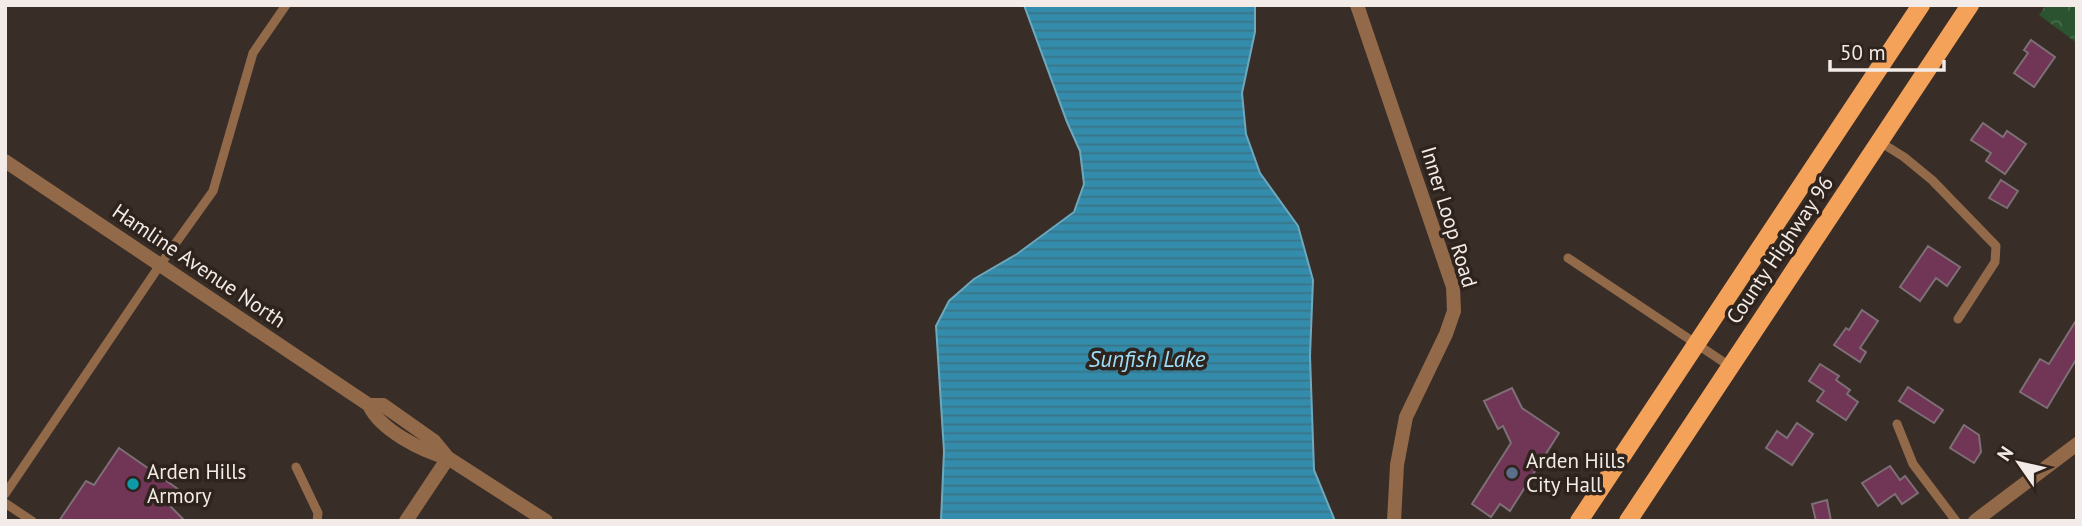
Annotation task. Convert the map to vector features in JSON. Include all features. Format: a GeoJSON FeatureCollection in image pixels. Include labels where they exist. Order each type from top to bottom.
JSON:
{"type":"FeatureCollection","features":[{"type":"Feature","properties":{"kind":"main road","name":"County Highway 96"},"geometry":{"type":"LineString","coordinates":[[1579,521],[1921,5]]}},
{"type":"Feature","properties":{"kind":"main road","name":"County Highway 96"},"geometry":{"type":"LineString","coordinates":[[1628,521],[1970,5]]}},
{"type":"Feature","properties":{"kind":"street","name":"Inner Loop Road"},"geometry":{"type":"LineString","coordinates":[[1357,5],[1453,287],[1454,311],[1450,323],[1406,416],[1397,465],[1394,521]]}},
{"type":"Feature","properties":{"kind":"street","name":"Hamline Avenue North"},"geometry":{"type":"LineString","coordinates":[[5,161],[369,405],[383,405],[434,441],[448,458],[546,521]]}},
{"type":"Feature","properties":{"kind":"street"},"geometry":{"type":"LineString","coordinates":[[1975,521],[2077,444]]}},
{"type":"Feature","properties":{"kind":"street"},"geometry":{"type":"LineString","coordinates":[[406,521],[448,458]]}},
{"type":"Feature","properties":{"kind":"lane"},"geometry":{"type":"LineString","coordinates":[[5,495],[213,191],[253,53],[286,5]]}},
{"type":"Feature","properties":{"kind":"lane"},"geometry":{"type":"LineString","coordinates":[[1880,142],[1932,180],[1996,246],[1995,262],[1958,319]]}},
{"type":"Feature","properties":{"kind":"lane"},"geometry":{"type":"LineString","coordinates":[[1568,258],[1731,367]]}},
{"type":"Feature","properties":{"kind":"lane"},"geometry":{"type":"LineString","coordinates":[[1897,424],[1913,464],[1956,521]]}},
{"type":"Feature","properties":{"kind":"lane"},"geometry":{"type":"LineString","coordinates":[[296,467],[318,513],[317,521]]}},
{"type":"Feature","properties":{"kind":"lane"},"geometry":{"type":"LineString","coordinates":[[5,503],[32,521]]}},
{"type":"Feature","properties":{"kind":"green space"},"geometry":{"type":"Polygon","coordinates":[[[2046,5],[2077,5],[2077,43],[2039,15],[2046,5]]]}},
{"type":"Feature","properties":{"kind":"water","name":"Sunfish Lake"},"geometry":{"type":"Polygon","coordinates":[[[1024,5],[1255,5],[1255,32],[1242,93],[1246,134],[1260,173],[1298,226],[1313,280],[1310,356],[1314,470],[1335,521],[941,521],[944,451],[936,326],[949,301],[974,279],[1017,254],[1074,212],[1084,184],[1080,151],[1024,5]]]}},
{"type":"Feature","properties":{"kind":"building"},"geometry":{"type":"Polygon","coordinates":[[[2031,40],[2055,57],[2034,87],[2014,73],[2028,53],[2024,50],[2031,40]]]}},
{"type":"Feature","properties":{"kind":"building"},"geometry":{"type":"Polygon","coordinates":[[[1983,123],[2003,137],[2007,131],[2026,144],[2005,174],[1986,161],[1991,153],[1971,140],[1983,123]]]}},
{"type":"Feature","properties":{"kind":"building"},"geometry":{"type":"Polygon","coordinates":[[[2001,180],[2018,191],[2007,208],[1989,198],[2001,180]]]}},
{"type":"Feature","properties":{"kind":"building"},"geometry":{"type":"Polygon","coordinates":[[[1928,246],[1960,267],[1947,286],[1936,278],[1920,301],[1900,287],[1928,246]]]}},
{"type":"Feature","properties":{"kind":"building"},"geometry":{"type":"Polygon","coordinates":[[[1862,310],[1878,321],[1860,348],[1866,352],[1860,362],[1834,345],[1846,328],[1849,330],[1862,310]]]}},
{"type":"Feature","properties":{"kind":"building"},"geometry":{"type":"Polygon","coordinates":[[[2077,319],[2077,358],[2047,408],[2020,392],[2040,359],[2049,364],[2077,319]]]}},
{"type":"Feature","properties":{"kind":"building"},"geometry":{"type":"Polygon","coordinates":[[[1820,364],[1839,376],[1836,380],[1850,390],[1847,394],[1858,402],[1846,420],[1817,401],[1824,391],[1809,381],[1820,364]]]}},
{"type":"Feature","properties":{"kind":"building"},"geometry":{"type":"Polygon","coordinates":[[[1908,387],[1943,410],[1934,423],[1899,401],[1908,387]]]}},
{"type":"Feature","properties":{"kind":"building","name":"Arden Hills City Hall"},"geometry":{"type":"Polygon","coordinates":[[[1512,388],[1522,408],[1559,433],[1510,511],[1500,504],[1491,517],[1472,504],[1511,443],[1503,426],[1498,429],[1484,401],[1512,388]]]}},
{"type":"Feature","properties":{"kind":"building"},"geometry":{"type":"Polygon","coordinates":[[[1797,423],[1813,434],[1792,465],[1766,448],[1777,431],[1787,438],[1797,423]]]}},
{"type":"Feature","properties":{"kind":"building"},"geometry":{"type":"Polygon","coordinates":[[[1964,425],[1979,435],[1981,452],[1974,463],[1950,448],[1964,425]]]}},
{"type":"Feature","properties":{"kind":"building","name":"Arden Hills Armory"},"geometry":{"type":"Polygon","coordinates":[[[119,448],[178,489],[168,504],[185,521],[59,521],[86,481],[94,485],[119,448]]]}},
{"type":"Feature","properties":{"kind":"building"},"geometry":{"type":"Polygon","coordinates":[[[1890,466],[1900,480],[1905,476],[1918,493],[1902,504],[1895,494],[1878,506],[1862,483],[1890,466]]]}},
{"type":"Feature","properties":{"kind":"building"},"geometry":{"type":"Polygon","coordinates":[[[1827,500],[1831,521],[1816,521],[1812,504],[1827,500]]]}},
{"type":"Feature","properties":{"kind":"place","name":"Arden Hills City Hall"},"geometry":{"type":"Point","coordinates":[1512,473]}},
{"type":"Feature","properties":{"kind":"place","name":"Arden Hills Armory"},"geometry":{"type":"Point","coordinates":[133,484]}}]}
